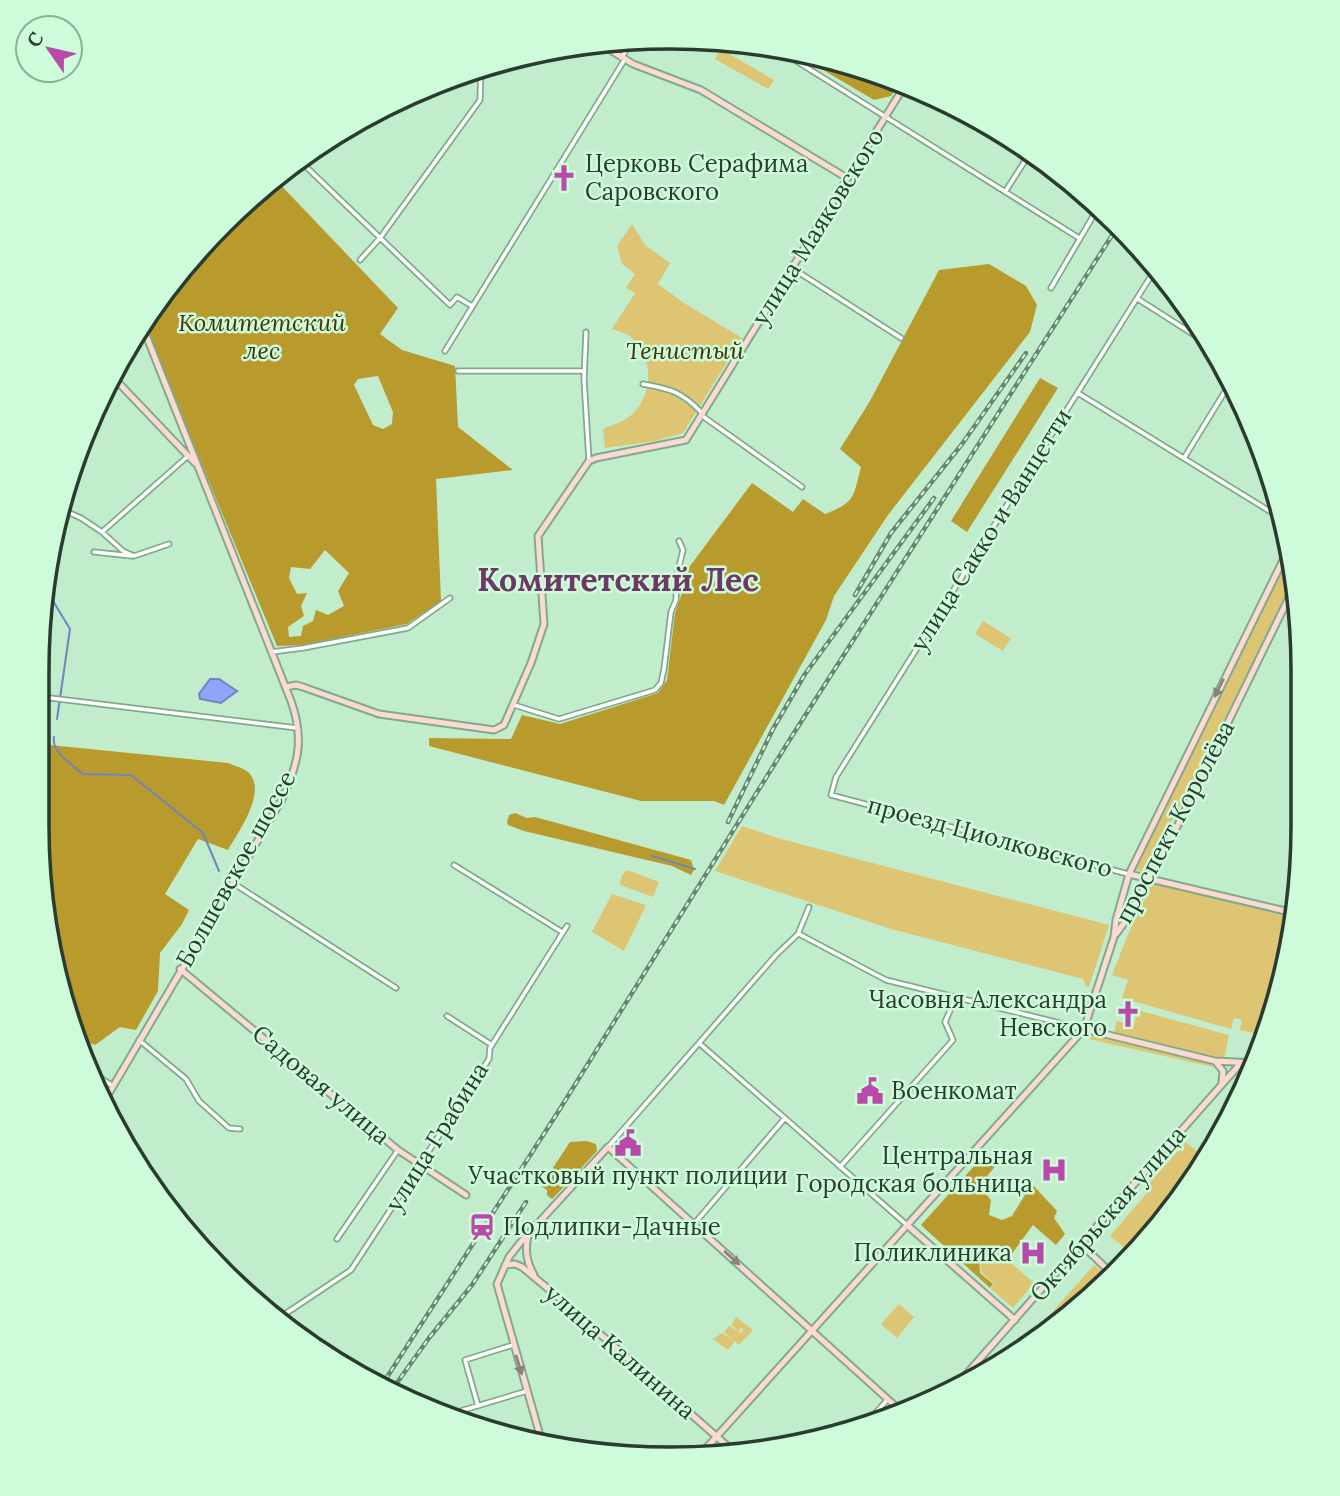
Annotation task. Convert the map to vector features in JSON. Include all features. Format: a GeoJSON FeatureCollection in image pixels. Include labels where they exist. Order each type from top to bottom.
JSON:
{"type":"FeatureCollection","features":[{"type":"Feature","properties":{"kind":"street"},"geometry":{"type":"LineString","coordinates":[[444,351],[628,50]]}},
{"type":"Feature","properties":{"kind":"street"},"geometry":{"type":"LineString","coordinates":[[613,52],[701,90],[847,178]]}},
{"type":"Feature","properties":{"kind":"street"},"geometry":{"type":"LineString","coordinates":[[800,63],[1079,238]]}},
{"type":"Feature","properties":{"kind":"street"},"geometry":{"type":"LineString","coordinates":[[360,260],[380,238],[480,100],[481,79]]}},
{"type":"Feature","properties":{"kind":"street","name":"улица Маяковского"},"geometry":{"type":"LineString","coordinates":[[589,461],[596,457],[685,440],[900,93]]}},
{"type":"Feature","properties":{"kind":"street"},"geometry":{"type":"LineString","coordinates":[[1005,192],[1025,161]]}},
{"type":"Feature","properties":{"kind":"street"},"geometry":{"type":"LineString","coordinates":[[306,167],[450,305],[457,297],[472,306]]}},
{"type":"Feature","properties":{"kind":"street"},"geometry":{"type":"LineString","coordinates":[[1051,288],[1093,216]]}},
{"type":"Feature","properties":{"kind":"street"},"geometry":{"type":"LineString","coordinates":[[792,268],[901,338]]}},
{"type":"Feature","properties":{"kind":"street","name":"улица Сакко и Ванцетти"},"geometry":{"type":"LineString","coordinates":[[831,795],[836,777],[1151,277]]}},
{"type":"Feature","properties":{"kind":"street"},"geometry":{"type":"LineString","coordinates":[[1138,299],[1191,333]]}},
{"type":"Feature","properties":{"kind":"street"},"geometry":{"type":"LineString","coordinates":[[286,687],[303,687],[379,715],[494,730],[503,725],[531,663],[544,624],[538,536],[589,461],[584,371],[586,332]]}},
{"type":"Feature","properties":{"kind":"street","name":"Болшевское шоссе"},"geometry":{"type":"LineString","coordinates":[[109,1093],[292,778],[298,754],[300,728],[147,337]]}},
{"type":"Feature","properties":{"kind":"street"},"geometry":{"type":"LineString","coordinates":[[458,371],[584,371]]}},
{"type":"Feature","properties":{"kind":"street"},"geometry":{"type":"LineString","coordinates":[[119,383],[197,465]]}},
{"type":"Feature","properties":{"kind":"street"},"geometry":{"type":"LineString","coordinates":[[643,384],[672,389],[688,398],[702,414],[802,487]]}},
{"type":"Feature","properties":{"kind":"street"},"geometry":{"type":"LineString","coordinates":[[1184,458],[1225,391]]}},
{"type":"Feature","properties":{"kind":"street"},"geometry":{"type":"LineString","coordinates":[[1078,393],[1271,512]]}},
{"type":"Feature","properties":{"kind":"street"},"geometry":{"type":"LineString","coordinates":[[176,444],[184,443],[185,435]]}},
{"type":"Feature","properties":{"kind":"street"},"geometry":{"type":"LineString","coordinates":[[102,532],[188,456]]}},
{"type":"Feature","properties":{"kind":"street"},"geometry":{"type":"LineString","coordinates":[[69,512],[134,556]]}},
{"type":"Feature","properties":{"kind":"street"},"geometry":{"type":"LineString","coordinates":[[512,705],[559,719],[655,690],[661,683],[671,612],[676,600],[677,575],[683,553],[679,541]]}},
{"type":"Feature","properties":{"kind":"street"},"geometry":{"type":"LineString","coordinates":[[94,552],[121,557],[134,556],[169,544]]}},
{"type":"Feature","properties":{"kind":"street","name":"проспект Королёва"},"geometry":{"type":"LineString","coordinates":[[1113,938],[1129,874],[1281,563]]}},
{"type":"Feature","properties":{"kind":"street"},"geometry":{"type":"LineString","coordinates":[[271,652],[408,628],[450,598]]}},
{"type":"Feature","properties":{"kind":"street","name":"проспект Королёва"},"geometry":{"type":"LineString","coordinates":[[1113,938],[1127,919],[1203,774],[1287,601]]}},
{"type":"Feature","properties":{"kind":"street"},"geometry":{"type":"LineString","coordinates":[[49,698],[300,728]]}},
{"type":"Feature","properties":{"kind":"street","name":"проезд Циолковского"},"geometry":{"type":"LineString","coordinates":[[831,795],[1129,874],[1285,912]]}},
{"type":"Feature","properties":{"kind":"street"},"geometry":{"type":"LineString","coordinates":[[454,865],[562,932]]}},
{"type":"Feature","properties":{"kind":"street"},"geometry":{"type":"LineString","coordinates":[[232,883],[396,988]]}},
{"type":"Feature","properties":{"kind":"street"},"geometry":{"type":"LineString","coordinates":[[1122,899],[1131,903],[1136,900]]}},
{"type":"Feature","properties":{"kind":"street"},"geometry":{"type":"LineString","coordinates":[[539,1433],[500,1299],[497,1284],[505,1265],[520,1243],[776,955],[798,934],[809,907]]}},
{"type":"Feature","properties":{"kind":"street","name":"улица Грабина"},"geometry":{"type":"LineString","coordinates":[[286,1314],[351,1270],[489,1059],[492,1045],[566,926]]}},
{"type":"Feature","properties":{"kind":"street"},"geometry":{"type":"LineString","coordinates":[[798,934],[879,978],[1215,1061],[1244,1063]]}},
{"type":"Feature","properties":{"kind":"street"},"geometry":{"type":"LineString","coordinates":[[707,1446],[1084,1029],[1113,938]]}},
{"type":"Feature","properties":{"kind":"street","name":"Садовая улица"},"geometry":{"type":"LineString","coordinates":[[180,970],[398,1150],[466,1195]]}},
{"type":"Feature","properties":{"kind":"street"},"geometry":{"type":"LineString","coordinates":[[840,1167],[953,1040],[945,1021],[956,996]]}},
{"type":"Feature","properties":{"kind":"street"},"geometry":{"type":"LineString","coordinates":[[447,1016],[492,1045]]}},
{"type":"Feature","properties":{"kind":"street"},"geometry":{"type":"LineString","coordinates":[[139,1040],[186,1079],[200,1101],[229,1128],[240,1129]]}},
{"type":"Feature","properties":{"kind":"street"},"geometry":{"type":"LineString","coordinates":[[699,1043],[1015,1320]]}},
{"type":"Feature","properties":{"kind":"street"},"geometry":{"type":"LineString","coordinates":[[1215,1061],[1222,1067],[1224,1075],[1221,1086]]}},
{"type":"Feature","properties":{"kind":"street","name":"Октябрьская улица"},"geometry":{"type":"LineString","coordinates":[[972,1369],[1240,1063]]}},
{"type":"Feature","properties":{"kind":"street"},"geometry":{"type":"LineString","coordinates":[[103,1080],[113,1086]]}},
{"type":"Feature","properties":{"kind":"street"},"geometry":{"type":"LineString","coordinates":[[694,1224],[785,1118]]}},
{"type":"Feature","properties":{"kind":"street"},"geometry":{"type":"LineString","coordinates":[[608,1147],[894,1405]]}},
{"type":"Feature","properties":{"kind":"street"},"geometry":{"type":"LineString","coordinates":[[337,1240],[398,1150]]}},
{"type":"Feature","properties":{"kind":"street"},"geometry":{"type":"LineString","coordinates":[[528,1235],[527,1265],[537,1281]]}},
{"type":"Feature","properties":{"kind":"street"},"geometry":{"type":"LineString","coordinates":[[520,1243],[526,1248]]}},
{"type":"Feature","properties":{"kind":"street"},"geometry":{"type":"LineString","coordinates":[[1081,1244],[1106,1268]]}},
{"type":"Feature","properties":{"kind":"street","name":"улица Калинина"},"geometry":{"type":"LineString","coordinates":[[505,1265],[515,1264],[537,1281],[726,1445]]}},
{"type":"Feature","properties":{"kind":"street"},"geometry":{"type":"LineString","coordinates":[[478,1406],[465,1360],[513,1345]]}},
{"type":"Feature","properties":{"kind":"street"},"geometry":{"type":"LineString","coordinates":[[462,1411],[527,1391]]}},
{"type":"Feature","properties":{"kind":"street"},"geometry":{"type":"LineString","coordinates":[[877,1411],[888,1399]]}},
{"type":"Feature","properties":{"kind":"green space"},"geometry":{"type":"Polygon","coordinates":[[[720,51],[725,51],[774,80],[768,89],[715,59],[720,51]]]}},
{"type":"Feature","properties":{"kind":"green space"},"geometry":{"type":"Polygon","coordinates":[[[818,67],[894,91],[891,96],[874,100],[818,67]]]}},
{"type":"Feature","properties":{"kind":"green space","name":"Комитетский лес"},"geometry":{"type":"Polygon","coordinates":[[[281,186],[398,308],[380,334],[402,350],[455,366],[458,427],[513,470],[436,479],[441,601],[407,624],[303,645],[277,646],[149,333],[154,325],[203,261],[231,231],[281,186]],[[378,376],[358,379],[354,385],[373,425],[383,429],[392,424],[393,412],[378,376]],[[325,550],[310,569],[291,567],[289,578],[297,594],[307,593],[301,606],[304,616],[288,627],[289,637],[301,636],[303,626],[313,621],[316,610],[328,615],[344,606],[338,591],[349,573],[325,550]]]}},
{"type":"Feature","properties":{"kind":"green space","name":"Тенистый"},"geometry":{"type":"Polygon","coordinates":[[[632,224],[645,245],[670,263],[658,284],[742,338],[683,433],[655,441],[605,448],[603,429],[629,417],[643,400],[647,389],[645,357],[630,336],[612,329],[635,293],[626,288],[635,274],[622,264],[617,246],[632,224]]]}},
{"type":"Feature","properties":{"kind":"green space","name":"Комитетский лес"},"geometry":{"type":"Polygon","coordinates":[[[989,264],[1026,286],[1037,305],[1030,332],[888,515],[834,596],[826,620],[724,805],[714,801],[641,801],[429,746],[429,738],[511,739],[522,715],[560,724],[658,693],[667,680],[675,613],[682,593],[681,578],[752,483],[793,512],[803,499],[825,514],[848,502],[854,492],[861,467],[840,449],[870,401],[939,270],[989,264]]]}},
{"type":"Feature","properties":{"kind":"green space"},"geometry":{"type":"Polygon","coordinates":[[[1040,378],[1058,388],[967,532],[951,521],[1040,378]]]}},
{"type":"Feature","properties":{"kind":"green space"},"geometry":{"type":"Polygon","coordinates":[[[1283,570],[1286,593],[1145,873],[1135,869],[1283,570]]]}},
{"type":"Feature","properties":{"kind":"green space"},"geometry":{"type":"Polygon","coordinates":[[[983,621],[1011,638],[1003,651],[975,634],[983,621]]]}},
{"type":"Feature","properties":{"kind":"green space"},"geometry":{"type":"Polygon","coordinates":[[[49,745],[228,763],[242,768],[254,781],[255,790],[249,812],[228,850],[198,839],[165,894],[189,910],[160,953],[158,991],[136,1030],[120,1027],[95,1045],[88,1042],[70,987],[54,907],[50,867],[49,745]]]}},
{"type":"Feature","properties":{"kind":"green space"},"geometry":{"type":"Polygon","coordinates":[[[515,813],[691,860],[694,870],[691,875],[672,866],[524,831],[508,825],[509,815],[515,813]]]}},
{"type":"Feature","properties":{"kind":"green space"},"geometry":{"type":"Polygon","coordinates":[[[742,826],[781,839],[1109,925],[1089,987],[1083,979],[891,929],[715,871],[742,826]]]}},
{"type":"Feature","properties":{"kind":"green space"},"geometry":{"type":"Polygon","coordinates":[[[627,870],[659,882],[653,897],[620,885],[622,875],[627,870]]]}},
{"type":"Feature","properties":{"kind":"green space"},"geometry":{"type":"Polygon","coordinates":[[[1153,882],[1285,915],[1270,987],[1255,1034],[1240,1030],[1242,1020],[1234,1018],[1231,1029],[1122,998],[1128,980],[1112,975],[1153,882]]]}},
{"type":"Feature","properties":{"kind":"green space"},"geometry":{"type":"Polygon","coordinates":[[[612,894],[646,905],[624,951],[592,932],[612,894]]]}},
{"type":"Feature","properties":{"kind":"green space"},"geometry":{"type":"Polygon","coordinates":[[[1137,1010],[1229,1035],[1224,1059],[1114,1032],[1117,1021],[1134,1025],[1137,1010]]]}},
{"type":"Feature","properties":{"kind":"green space"},"geometry":{"type":"Polygon","coordinates":[[[1091,1032],[1213,1062],[1213,1067],[1089,1039],[1091,1032]]]}},
{"type":"Feature","properties":{"kind":"green space"},"geometry":{"type":"Polygon","coordinates":[[[586,1141],[596,1144],[597,1151],[552,1199],[541,1186],[570,1142],[586,1141]]]}},
{"type":"Feature","properties":{"kind":"green space"},"geometry":{"type":"Polygon","coordinates":[[[1186,1142],[1198,1152],[1163,1204],[1125,1248],[1110,1236],[1147,1193],[1144,1189],[1186,1142]]]}},
{"type":"Feature","properties":{"kind":"green space"},"geometry":{"type":"Polygon","coordinates":[[[985,1154],[997,1164],[979,1186],[991,1200],[989,1215],[1002,1220],[1012,1216],[1025,1195],[1017,1188],[1030,1182],[1057,1211],[1054,1218],[1065,1234],[1056,1245],[1033,1225],[1008,1259],[995,1248],[979,1259],[980,1273],[993,1284],[990,1288],[921,1225],[985,1154]]]}},
{"type":"Feature","properties":{"kind":"green space"},"geometry":{"type":"Polygon","coordinates":[[[995,1249],[1034,1283],[1013,1308],[991,1289],[994,1284],[981,1272],[980,1260],[995,1249]]]}},
{"type":"Feature","properties":{"kind":"green space"},"geometry":{"type":"Polygon","coordinates":[[[1094,1265],[1102,1271],[1079,1293],[1043,1322],[1094,1265]]]}},
{"type":"Feature","properties":{"kind":"green space"},"geometry":{"type":"Polygon","coordinates":[[[899,1304],[914,1317],[897,1338],[881,1324],[899,1304]]]}},
{"type":"Feature","properties":{"kind":"green space"},"geometry":{"type":"Polygon","coordinates":[[[736,1317],[753,1330],[739,1345],[735,1341],[728,1350],[713,1339],[722,1333],[733,1340],[724,1332],[729,1326],[742,1333],[743,1329],[739,1331],[731,1325],[736,1317]]]}},
{"type":"Feature","properties":{"kind":"water"},"geometry":{"type":"Polygon","coordinates":[[[210,679],[219,679],[237,691],[221,703],[200,699],[199,694],[210,679]]]}},
{"type":"Feature","properties":{"kind":"waterway"},"geometry":{"type":"LineString","coordinates":[[53,601],[70,629],[57,719]]}},
{"type":"Feature","properties":{"kind":"waterway"},"geometry":{"type":"LineString","coordinates":[[54,737],[59,753],[83,774],[131,775],[203,833],[219,871]]}},
{"type":"Feature","properties":{"kind":"waterway"},"geometry":{"type":"LineString","coordinates":[[652,856],[695,869]]}},
{"type":"Feature","properties":{"kind":"railway"},"geometry":{"type":"LineString","coordinates":[[386,1378],[558,1112],[792,736],[1112,235]]}},
{"type":"Feature","properties":{"kind":"railway"},"geometry":{"type":"LineString","coordinates":[[855,595],[891,533],[962,444],[1026,353]]}},
{"type":"Feature","properties":{"kind":"railway"},"geometry":{"type":"LineString","coordinates":[[728,822],[773,729],[805,674],[934,498]]}},
{"type":"Feature","properties":{"kind":"railway"},"geometry":{"type":"LineString","coordinates":[[396,1384],[472,1285],[526,1202]]}},
{"type":"Feature","properties":{"kind":"place","name":"Церковь Серафима Саровского"},"geometry":{"type":"Point","coordinates":[564,178]}},
{"type":"Feature","properties":{"kind":"place","name":"Часовня Александра Невского"},"geometry":{"type":"Point","coordinates":[1128,1014]}},
{"type":"Feature","properties":{"kind":"place","name":"Военкомат"},"geometry":{"type":"Point","coordinates":[870,1091]}},
{"type":"Feature","properties":{"kind":"place","name":"Участковый пункт полиции"},"geometry":{"type":"Point","coordinates":[628,1143]}},
{"type":"Feature","properties":{"kind":"place","name":"Центральная Городская больница"},"geometry":{"type":"Point","coordinates":[1054,1170]}},
{"type":"Feature","properties":{"kind":"place","name":"Подлипки-Дачные"},"geometry":{"type":"Point","coordinates":[482,1227]}},
{"type":"Feature","properties":{"kind":"place","name":"Поликлиника"},"geometry":{"type":"Point","coordinates":[1033,1253]}},
{"type":"Feature","properties":{"kind":"district","name":"Комитетский Лес"},"geometry":{"type":"Point","coordinates":[618,580]}}]}
